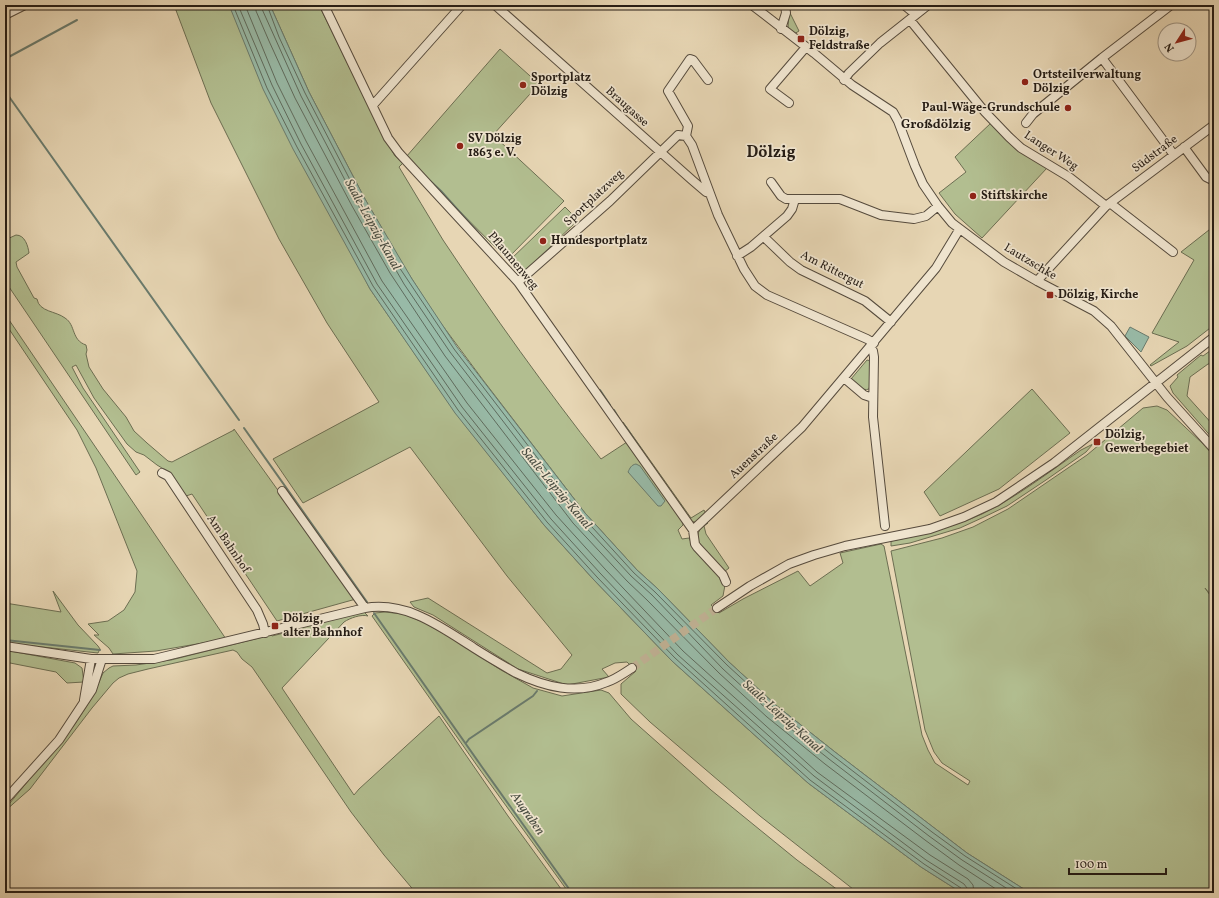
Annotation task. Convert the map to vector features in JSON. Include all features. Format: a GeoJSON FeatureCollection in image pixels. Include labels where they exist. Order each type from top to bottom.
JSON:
{"type":"FeatureCollection","features":[{"type":"Feature","properties":{"kind":"street"},"geometry":{"type":"LineString","coordinates":[[5,15],[25,5]]}},
{"type":"Feature","properties":{"kind":"street","name":"Pflaumenweg"},"geometry":{"type":"LineString","coordinates":[[324,5],[388,138],[398,153],[518,282],[693,530]]}},
{"type":"Feature","properties":{"kind":"street"},"geometry":{"type":"LineString","coordinates":[[373,105],[462,5]]}},
{"type":"Feature","properties":{"kind":"street","name":"Braugasse"},"geometry":{"type":"LineString","coordinates":[[495,5],[660,152],[709,193]]}},
{"type":"Feature","properties":{"kind":"street","name":"Lautzschke"},"geometry":{"type":"LineString","coordinates":[[752,5],[806,47],[844,80],[893,112],[928,193],[952,223],[959,230],[999,258],[1037,281],[1101,316],[1111,326],[1182,415],[1214,449]]}},
{"type":"Feature","properties":{"kind":"street"},"geometry":{"type":"LineString","coordinates":[[781,29],[785,19],[785,5]]}},
{"type":"Feature","properties":{"kind":"street","name":"Langer Weg"},"geometry":{"type":"LineString","coordinates":[[904,5],[985,112],[1009,137],[1021,148],[1069,176],[1108,205]]}},
{"type":"Feature","properties":{"kind":"street"},"geometry":{"type":"LineString","coordinates":[[844,80],[849,73],[880,43],[928,5]]}},
{"type":"Feature","properties":{"kind":"street"},"geometry":{"type":"LineString","coordinates":[[1026,123],[1033,114],[1058,93],[1171,5]]}},
{"type":"Feature","properties":{"kind":"street"},"geometry":{"type":"LineString","coordinates":[[789,103],[770,89],[806,47]]}},
{"type":"Feature","properties":{"kind":"street"},"geometry":{"type":"LineString","coordinates":[[1102,58],[1174,155]]}},
{"type":"Feature","properties":{"kind":"street"},"geometry":{"type":"LineString","coordinates":[[686,136],[688,126],[668,91],[690,60],[694,60],[708,80]]}},
{"type":"Feature","properties":{"kind":"street","name":"Südstraße"},"geometry":{"type":"LineString","coordinates":[[1037,281],[1108,205],[1214,125]]}},
{"type":"Feature","properties":{"kind":"street","name":"Sportplatzweg"},"geometry":{"type":"LineString","coordinates":[[518,282],[610,201],[678,135],[686,136]]}},
{"type":"Feature","properties":{"kind":"street","name":"Braugasse"},"geometry":{"type":"LineString","coordinates":[[686,136],[692,145],[709,193],[737,256],[751,281],[758,290],[767,296],[867,339],[872,345]]}},
{"type":"Feature","properties":{"kind":"street"},"geometry":{"type":"LineString","coordinates":[[1184,147],[1206,177],[1214,177]]}},
{"type":"Feature","properties":{"kind":"street"},"geometry":{"type":"LineString","coordinates":[[771,182],[781,196],[786,199],[840,200],[881,215],[898,218],[914,219],[926,216],[938,206]]}},
{"type":"Feature","properties":{"kind":"street"},"geometry":{"type":"LineString","coordinates":[[737,256],[764,237],[787,216],[792,209],[795,199]]}},
{"type":"Feature","properties":{"kind":"street"},"geometry":{"type":"LineString","coordinates":[[1108,205],[1173,252]]}},
{"type":"Feature","properties":{"kind":"street","name":"Auenstraße"},"geometry":{"type":"LineString","coordinates":[[693,530],[802,427],[936,268],[959,230]]}},
{"type":"Feature","properties":{"kind":"street","name":"Am Rittergut"},"geometry":{"type":"LineString","coordinates":[[764,237],[790,262],[801,270],[865,301],[892,322]]}},
{"type":"Feature","properties":{"kind":"street"},"geometry":{"type":"LineString","coordinates":[[717,608],[750,586],[795,562],[845,546],[930,529],[964,517],[996,502],[1054,463],[1214,337]]}},
{"type":"Feature","properties":{"kind":"street"},"geometry":{"type":"LineString","coordinates":[[872,345],[874,357],[873,417],[884,526]]}},
{"type":"Feature","properties":{"kind":"street"},"geometry":{"type":"LineString","coordinates":[[844,378],[864,395],[873,398]]}},
{"type":"Feature","properties":{"kind":"street","name":"Am Bahnhof"},"geometry":{"type":"LineString","coordinates":[[162,473],[168,476],[257,610],[265,633]]}},
{"type":"Feature","properties":{"kind":"street"},"geometry":{"type":"LineString","coordinates":[[282,491],[365,608]]}},
{"type":"Feature","properties":{"kind":"street"},"geometry":{"type":"LineString","coordinates":[[693,530],[695,544],[723,575],[726,582]]}},
{"type":"Feature","properties":{"kind":"street"},"geometry":{"type":"LineString","coordinates":[[5,646],[91,659],[154,659],[365,608],[388,607],[413,613],[442,627],[516,673],[538,683],[559,688],[576,689],[596,686],[614,679],[632,668]]}},
{"type":"Feature","properties":{"kind":"street"},"geometry":{"type":"LineString","coordinates":[[84,701],[91,659]]}},
{"type":"Feature","properties":{"kind":"street"},"geometry":{"type":"LineString","coordinates":[[5,800],[58,740],[92,690],[102,659]]}},
{"type":"Feature","properties":{"kind":"shaded area"},"geometry":{"type":"Polygon","coordinates":[[[174,5],[229,5],[370,289],[455,412],[544,525],[594,580],[672,661],[808,783],[921,867],[962,893],[858,893],[760,816],[650,722],[621,694],[621,684],[636,671],[627,662],[615,663],[602,669],[609,677],[567,685],[518,669],[433,615],[414,607],[410,602],[428,598],[547,673],[561,669],[572,655],[507,576],[410,447],[303,503],[273,459],[379,402],[327,323],[279,239],[211,103],[174,5]]]}},
{"type":"Feature","properties":{"kind":"shaded area"},"geometry":{"type":"Polygon","coordinates":[[[270,5],[319,5],[381,132],[395,156],[403,163],[399,167],[443,240],[520,351],[601,459],[627,442],[682,521],[683,525],[678,530],[682,539],[689,538],[692,544],[722,578],[725,585],[723,596],[711,605],[719,613],[798,571],[810,586],[843,563],[840,553],[881,544],[884,546],[922,735],[935,763],[968,785],[970,781],[942,763],[934,752],[925,730],[891,551],[942,538],[973,527],[1008,509],[1087,455],[1143,408],[1157,406],[1167,410],[1214,456],[1214,599],[1205,588],[1214,601],[1214,893],[1030,893],[967,853],[835,752],[777,706],[729,662],[658,589],[637,570],[585,513],[437,318],[403,265],[365,199],[309,92],[270,5]]]}},
{"type":"Feature","properties":{"kind":"shaded area"},"geometry":{"type":"Polygon","coordinates":[[[789,13],[799,31],[794,34],[788,28],[789,13]]]}},
{"type":"Feature","properties":{"kind":"shaded area","name":"SV Dölzig 1863 e. V."},"geometry":{"type":"Polygon","coordinates":[[[500,49],[539,84],[493,135],[564,201],[507,259],[406,157],[500,49]]]}},
{"type":"Feature","properties":{"kind":"shaded area"},"geometry":{"type":"Polygon","coordinates":[[[991,123],[1024,153],[1047,168],[982,238],[955,214],[939,193],[966,172],[955,157],[991,123]]]}},
{"type":"Feature","properties":{"kind":"shaded area","name":"Hundesportplatz"},"geometry":{"type":"Polygon","coordinates":[[[565,207],[578,220],[521,275],[509,261],[565,207]]]}},
{"type":"Feature","properties":{"kind":"shaded area"},"geometry":{"type":"Polygon","coordinates":[[[1214,226],[1214,325],[1187,346],[1151,366],[1150,365],[1179,342],[1152,333],[1194,260],[1181,252],[1214,226]]]}},
{"type":"Feature","properties":{"kind":"shaded area"},"geometry":{"type":"Polygon","coordinates":[[[19,235],[26,241],[28,247],[29,253],[16,262],[17,267],[34,298],[37,299],[38,303],[44,309],[65,318],[71,324],[78,340],[86,345],[86,354],[89,367],[103,389],[126,417],[134,431],[168,461],[172,462],[234,429],[356,599],[277,621],[192,494],[186,496],[167,471],[144,455],[136,452],[127,444],[94,398],[76,365],[72,367],[83,388],[140,472],[136,475],[5,281],[5,240],[19,235]]]}},
{"type":"Feature","properties":{"kind":"shaded area"},"geometry":{"type":"Polygon","coordinates":[[[5,314],[226,639],[156,651],[113,654],[109,648],[94,635],[99,635],[88,624],[108,621],[124,610],[135,592],[137,571],[96,468],[77,430],[5,323],[5,314]]]}},
{"type":"Feature","properties":{"kind":"shaded area"},"geometry":{"type":"Polygon","coordinates":[[[1214,348],[1214,363],[1208,364],[1190,377],[1187,396],[1214,426],[1214,440],[1173,393],[1170,386],[1178,377],[1177,375],[1201,355],[1203,356],[1214,348]]]}},
{"type":"Feature","properties":{"kind":"shaded area"},"geometry":{"type":"Polygon","coordinates":[[[867,360],[871,361],[870,385],[869,389],[866,390],[857,385],[851,379],[867,360]]]}},
{"type":"Feature","properties":{"kind":"shaded area"},"geometry":{"type":"Polygon","coordinates":[[[1032,389],[1070,433],[999,489],[940,516],[924,492],[1032,389]]]}},
{"type":"Feature","properties":{"kind":"shaded area"},"geometry":{"type":"Polygon","coordinates":[[[623,422],[691,518],[704,510],[706,514],[695,522],[688,521],[621,424],[623,422]]]}},
{"type":"Feature","properties":{"kind":"shaded area"},"geometry":{"type":"Polygon","coordinates":[[[1093,444],[1086,452],[1007,506],[960,528],[910,543],[891,546],[891,541],[937,530],[982,514],[1020,492],[1081,450],[1093,444]]]}},
{"type":"Feature","properties":{"kind":"shaded area"},"geometry":{"type":"Polygon","coordinates":[[[706,523],[708,523],[704,526],[706,534],[729,568],[724,572],[707,556],[699,543],[698,536],[700,529],[706,523]]]}},
{"type":"Feature","properties":{"kind":"shaded area"},"geometry":{"type":"Polygon","coordinates":[[[53,591],[78,625],[98,646],[100,649],[98,653],[5,643],[5,603],[61,612],[53,591]]]}},
{"type":"Feature","properties":{"kind":"shaded area"},"geometry":{"type":"Polygon","coordinates":[[[364,612],[368,616],[356,617],[344,622],[282,688],[354,795],[439,716],[508,816],[564,893],[416,893],[351,812],[252,667],[233,650],[148,669],[119,678],[92,708],[30,789],[5,811],[5,809],[75,724],[93,696],[103,673],[109,668],[113,666],[136,665],[171,660],[364,612]]]}},
{"type":"Feature","properties":{"kind":"shaded area"},"geometry":{"type":"Polygon","coordinates":[[[385,612],[403,614],[423,622],[533,688],[562,696],[601,690],[609,693],[631,719],[711,790],[797,860],[842,893],[569,893],[372,616],[375,613],[385,612]]]}},
{"type":"Feature","properties":{"kind":"shaded area"},"geometry":{"type":"Polygon","coordinates":[[[5,650],[75,663],[82,668],[84,682],[67,683],[56,672],[5,662],[5,650]]]}},
{"type":"Feature","properties":{"kind":"water","name":"Saale-Leipzig-Kanal"},"geometry":{"type":"Polygon","coordinates":[[[229,5],[270,5],[309,92],[365,199],[412,279],[457,347],[585,513],[637,570],[658,589],[729,662],[777,706],[967,853],[1030,893],[962,893],[921,867],[808,783],[672,661],[594,580],[544,525],[455,413],[370,289],[293,149],[263,89],[229,5]]]}},
{"type":"Feature","properties":{"kind":"water"},"geometry":{"type":"Polygon","coordinates":[[[1130,327],[1149,337],[1141,352],[1125,336],[1130,327]]]}},
{"type":"Feature","properties":{"kind":"water"},"geometry":{"type":"Polygon","coordinates":[[[636,464],[640,466],[665,501],[661,506],[658,506],[628,472],[632,466],[636,464]]]}},
{"type":"Feature","properties":{"kind":"waterway"},"geometry":{"type":"LineString","coordinates":[[5,59],[77,20]]}},
{"type":"Feature","properties":{"kind":"waterway"},"geometry":{"type":"LineString","coordinates":[[5,91],[239,420]]}},
{"type":"Feature","properties":{"kind":"waterway"},"geometry":{"type":"LineString","coordinates":[[428,179],[441,191],[491,247]]}},
{"type":"Feature","properties":{"kind":"waterway"},"geometry":{"type":"LineString","coordinates":[[600,390],[610,405]]}},
{"type":"Feature","properties":{"kind":"waterway"},"geometry":{"type":"LineString","coordinates":[[614,410],[620,420]]}},
{"type":"Feature","properties":{"kind":"waterway"},"geometry":{"type":"LineString","coordinates":[[625,426],[640,448]]}},
{"type":"Feature","properties":{"kind":"waterway"},"geometry":{"type":"LineString","coordinates":[[244,428],[367,602]]}},
{"type":"Feature","properties":{"kind":"waterway","name":"Augraben"},"geometry":{"type":"LineString","coordinates":[[374,613],[572,893]]}},
{"type":"Feature","properties":{"kind":"waterway"},"geometry":{"type":"LineString","coordinates":[[5,640],[100,650]]}},
{"type":"Feature","properties":{"kind":"waterway"},"geometry":{"type":"LineString","coordinates":[[466,743],[469,739],[533,696],[537,691]]}},
{"type":"Feature","properties":{"kind":"tunnel"},"geometry":{"type":"LineString","coordinates":[[632,668],[717,608]]}},
{"type":"Feature","properties":{"kind":"place","name":"Dölzig, Feldstraße"},"geometry":{"type":"Point","coordinates":[801,39]}},
{"type":"Feature","properties":{"kind":"place","name":"Ortsteilverwaltung Dölzig"},"geometry":{"type":"Point","coordinates":[1025,82]}},
{"type":"Feature","properties":{"kind":"place","name":"Sportplatz Dölzig"},"geometry":{"type":"Point","coordinates":[523,85]}},
{"type":"Feature","properties":{"kind":"place","name":"Paul-Wäge-Grundschule"},"geometry":{"type":"Point","coordinates":[1068,108]}},
{"type":"Feature","properties":{"kind":"place","name":"SV Dölzig 1863 e. V."},"geometry":{"type":"Point","coordinates":[460,146]}},
{"type":"Feature","properties":{"kind":"place","name":"Stiftskirche"},"geometry":{"type":"Point","coordinates":[973,196]}},
{"type":"Feature","properties":{"kind":"place","name":"Hundesportplatz"},"geometry":{"type":"Point","coordinates":[543,241]}},
{"type":"Feature","properties":{"kind":"place","name":"Dölzig, Kirche"},"geometry":{"type":"Point","coordinates":[1050,295]}},
{"type":"Feature","properties":{"kind":"place","name":"Dölzig, Gewerbegebiet"},"geometry":{"type":"Point","coordinates":[1097,442]}},
{"type":"Feature","properties":{"kind":"place","name":"Dölzig, alter Bahnhof"},"geometry":{"type":"Point","coordinates":[275,626]}},
{"type":"Feature","properties":{"kind":"district","name":"Großdölzig"},"geometry":{"type":"Point","coordinates":[936,125]}},
{"type":"Feature","properties":{"kind":"district","name":"Dölzig"},"geometry":{"type":"Point","coordinates":[771,153]}}]}
